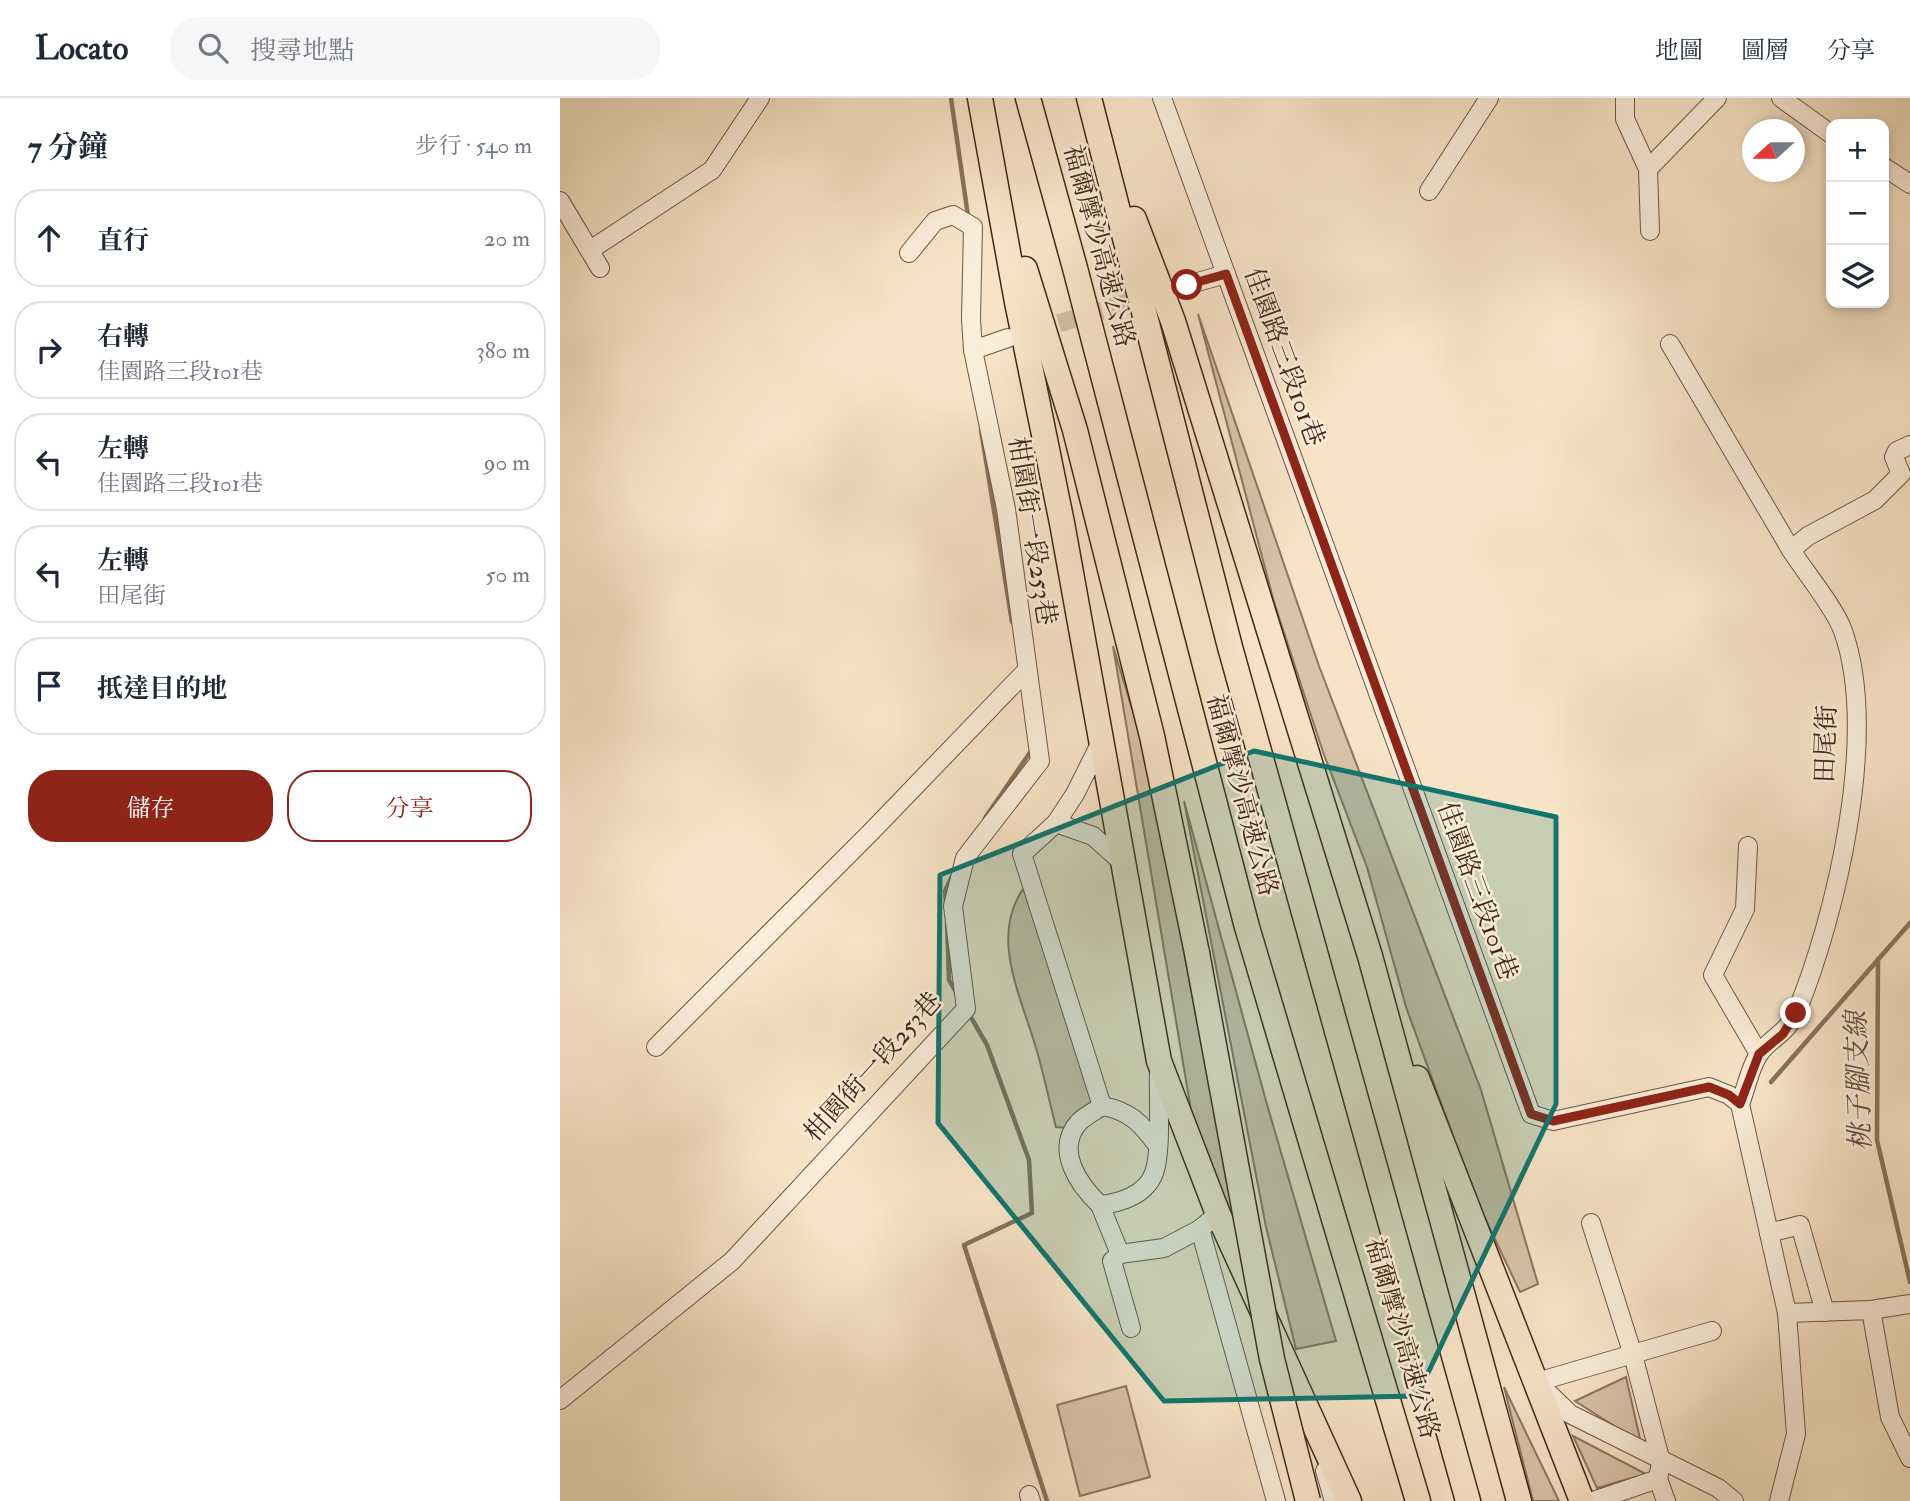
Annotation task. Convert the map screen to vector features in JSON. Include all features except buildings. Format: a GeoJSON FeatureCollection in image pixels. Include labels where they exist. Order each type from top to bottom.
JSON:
{"type":"FeatureCollection","features":[{"type":"Feature","properties":{"kind":"highway"},"geometry":{"type":"LineString","coordinates":[[980,98],[1102,740],[1159,1061],[1209,1222],[1306,1402],[1349,1501]]}},
{"type":"Feature","properties":{"kind":"highway","name":"福爾摩沙高速公路"},"geometry":{"type":"LineString","coordinates":[[1028,98],[1247,927],[1418,1501]]}},
{"type":"Feature","properties":{"kind":"highway","name":"福爾摩沙高速公路"},"geometry":{"type":"LineString","coordinates":[[1089,98],[1230,647],[1468,1501]]}},
{"type":"Feature","properties":{"kind":"highway"},"geometry":{"type":"LineString","coordinates":[[1097,124],[1173,321],[1370,956],[1519,1501]]}},
{"type":"Feature","properties":{"kind":"highway"},"geometry":{"type":"LineString","coordinates":[[985,126],[1028,283],[1082,457],[1152,736],[1197,953],[1272,1359],[1308,1501]]}},
{"type":"Feature","properties":{"kind":"highway"},"geometry":{"type":"LineString","coordinates":[[1370,956],[1582,1501]]}},
{"type":"Feature","properties":{"kind":"street"},"geometry":{"type":"LineString","coordinates":[[590,250],[712,170],[760,98]]}},
{"type":"Feature","properties":{"kind":"street","name":"佳園路三段101巷"},"geometry":{"type":"LineString","coordinates":[[1162,98],[1531,1114],[1553,1121],[1709,1087],[1729,1095],[1740,1104]]}},
{"type":"Feature","properties":{"kind":"street"},"geometry":{"type":"LineString","coordinates":[[1429,191],[1489,98]]}},
{"type":"Feature","properties":{"kind":"street"},"geometry":{"type":"LineString","coordinates":[[1625,98],[1625,119],[1648,169],[1650,232]]}},
{"type":"Feature","properties":{"kind":"street"},"geometry":{"type":"LineString","coordinates":[[1648,169],[1717,98]]}},
{"type":"Feature","properties":{"kind":"street"},"geometry":{"type":"LineString","coordinates":[[1781,98],[1826,130]]}},
{"type":"Feature","properties":{"kind":"street"},"geometry":{"type":"LineString","coordinates":[[1889,170],[1910,184]]}},
{"type":"Feature","properties":{"kind":"street"},"geometry":{"type":"LineString","coordinates":[[560,201],[600,268]]}},
{"type":"Feature","properties":{"kind":"street","name":"柑園街一段253巷"},"geometry":{"type":"LineString","coordinates":[[560,1400],[732,1261],[966,1009],[953,906],[965,858],[1040,761],[1006,509],[974,350],[971,307],[973,228],[953,215],[935,221],[909,253]]}},
{"type":"Feature","properties":{"kind":"street"},"geometry":{"type":"LineString","coordinates":[[1187,285],[1226,274]]}},
{"type":"Feature","properties":{"kind":"street"},"geometry":{"type":"LineString","coordinates":[[974,350],[1009,338]]}},
{"type":"Feature","properties":{"kind":"street","name":"田尾街"},"geometry":{"type":"LineString","coordinates":[[1670,344],[1791,550],[1842,630],[1857,707],[1849,824],[1828,922],[1796,1013],[1783,1034],[1759,1054],[1740,1104]]}},
{"type":"Feature","properties":{"kind":"street"},"geometry":{"type":"LineString","coordinates":[[1791,550],[1808,536],[1875,500],[1901,474],[1894,457],[1897,450],[1910,445]]}},
{"type":"Feature","properties":{"kind":"street"},"geometry":{"type":"LineString","coordinates":[[656,1047],[872,832],[1027,670]]}},
{"type":"Feature","properties":{"kind":"street"},"geometry":{"type":"LineString","coordinates":[[1102,740],[1075,794],[1056,823],[1022,854],[1102,1106]]}},
{"type":"Feature","properties":{"kind":"street"},"geometry":{"type":"LineString","coordinates":[[1056,823],[1093,836],[1123,863]]}},
{"type":"Feature","properties":{"kind":"street"},"geometry":{"type":"LineString","coordinates":[[1748,846],[1745,909],[1713,975],[1759,1054]]}},
{"type":"Feature","properties":{"kind":"street"},"geometry":{"type":"LineString","coordinates":[[1100,1205],[1120,1203],[1143,1188],[1154,1173],[1159,1061]]}},
{"type":"Feature","properties":{"kind":"street"},"geometry":{"type":"LineString","coordinates":[[1740,1104],[1787,1313],[1796,1434],[1779,1501]]}},
{"type":"Feature","properties":{"kind":"street"},"geometry":{"type":"LineString","coordinates":[[1120,1254],[1100,1205],[1083,1190],[1071,1166],[1069,1144],[1079,1123],[1102,1106],[1121,1110],[1141,1122],[1157,1145]]}},
{"type":"Feature","properties":{"kind":"street"},"geometry":{"type":"LineString","coordinates":[[1131,1328],[1112,1261],[1120,1254],[1164,1248],[1209,1222],[1276,1501]]}},
{"type":"Feature","properties":{"kind":"street"},"geometry":{"type":"LineString","coordinates":[[1591,1223],[1633,1355],[1666,1501]]}},
{"type":"Feature","properties":{"kind":"street"},"geometry":{"type":"LineString","coordinates":[[1769,1233],[1800,1226],[1825,1312]]}},
{"type":"Feature","properties":{"kind":"street"},"geometry":{"type":"LineString","coordinates":[[1787,1313],[1871,1310],[1910,1304]]}},
{"type":"Feature","properties":{"kind":"street"},"geometry":{"type":"LineString","coordinates":[[1871,1310],[1890,1417],[1910,1458]]}},
{"type":"Feature","properties":{"kind":"street"},"geometry":{"type":"LineString","coordinates":[[1537,1382],[1712,1331]]}},
{"type":"Feature","properties":{"kind":"street"},"geometry":{"type":"LineString","coordinates":[[1537,1382],[1570,1414],[1660,1470],[1718,1488],[1734,1501]]}},
{"type":"Feature","properties":{"kind":"street"},"geometry":{"type":"LineString","coordinates":[[1306,1402],[1334,1501]]}},
{"type":"Feature","properties":{"kind":"street"},"geometry":{"type":"LineString","coordinates":[[1593,1501],[1660,1470]]}},
{"type":"Feature","properties":{"kind":"highlighted area"},"geometry":{"type":"Polygon","coordinates":[[[1254,751],[1556,817],[1556,1104],[1417,1396],[1164,1401],[938,1123],[940,875],[1254,751]]]}},
{"type":"Feature","properties":{"kind":"shaded area"},"geometry":{"type":"Polygon","coordinates":[[[1198,314],[1319,666],[1481,1090],[1538,1284],[1520,1292],[1476,1199],[1406,1007],[1367,867],[1323,752],[1274,602],[1198,314]]]}},
{"type":"Feature","properties":{"kind":"shaded area"},"geometry":{"type":"Polygon","coordinates":[[[1113,646],[1148,762],[1236,1226],[1194,1128],[1113,646]]]}},
{"type":"Feature","properties":{"kind":"shaded area"},"geometry":{"type":"Polygon","coordinates":[[[1184,801],[1266,1101],[1336,1341],[1296,1349],[1266,1227],[1184,801]]]}},
{"type":"Feature","properties":{"kind":"shaded area"},"geometry":{"type":"Polygon","coordinates":[[[1027,884],[1093,1103],[1071,1128],[1056,1127],[1011,964],[1009,923],[1015,903],[1027,884]]]}},
{"type":"Feature","properties":{"kind":"shaded area"},"geometry":{"type":"Polygon","coordinates":[[[1626,1377],[1641,1443],[1575,1401],[1626,1377]]]}},
{"type":"Feature","properties":{"kind":"shaded area"},"geometry":{"type":"Polygon","coordinates":[[[1126,1386],[1150,1477],[1080,1496],[1057,1405],[1126,1386]]]}},
{"type":"Feature","properties":{"kind":"shaded area"},"geometry":{"type":"Polygon","coordinates":[[[1504,1387],[1559,1501],[1533,1501],[1504,1387]]]}},
{"type":"Feature","properties":{"kind":"shaded area"},"geometry":{"type":"Polygon","coordinates":[[[1573,1436],[1646,1474],[1597,1488],[1573,1436]]]}},
{"type":"Feature","properties":{"kind":"waterway"},"geometry":{"type":"LineString","coordinates":[[951,98],[968,216]]}},
{"type":"Feature","properties":{"kind":"waterway"},"geometry":{"type":"LineString","coordinates":[[981,430],[1012,622]]}},
{"type":"Feature","properties":{"kind":"waterway"},"geometry":{"type":"LineString","coordinates":[[985,818],[1033,748]]}},
{"type":"Feature","properties":{"kind":"waterway"},"geometry":{"type":"LineString","coordinates":[[946,902],[945,891],[953,874]]}},
{"type":"Feature","properties":{"kind":"waterway"},"geometry":{"type":"LineString","coordinates":[[947,922],[949,980],[957,994]]}},
{"type":"Feature","properties":{"kind":"waterway"},"geometry":{"type":"LineString","coordinates":[[1771,1082],[1910,923]]}},
{"type":"Feature","properties":{"kind":"waterway","name":"桃子腳支線"},"geometry":{"type":"LineString","coordinates":[[1878,959],[1877,1140],[1910,1282]]}},
{"type":"Feature","properties":{"kind":"waterway"},"geometry":{"type":"LineString","coordinates":[[969,1014],[987,1045],[1029,1160],[1032,1213],[964,1245],[1047,1501]]}},
{"type":"Feature","properties":{"kind":"tunnel"},"geometry":{"type":"LineString","coordinates":[[1033,331],[1187,285]]}},
{"type":"Feature","properties":{"kind":"route"},"geometry":{"type":"LineString","coordinates":[[1187,285],[1226,274],[1531,1114],[1553,1121],[1709,1087],[1729,1095],[1740,1104],[1759,1054],[1783,1034],[1796,1013]]}}]}
